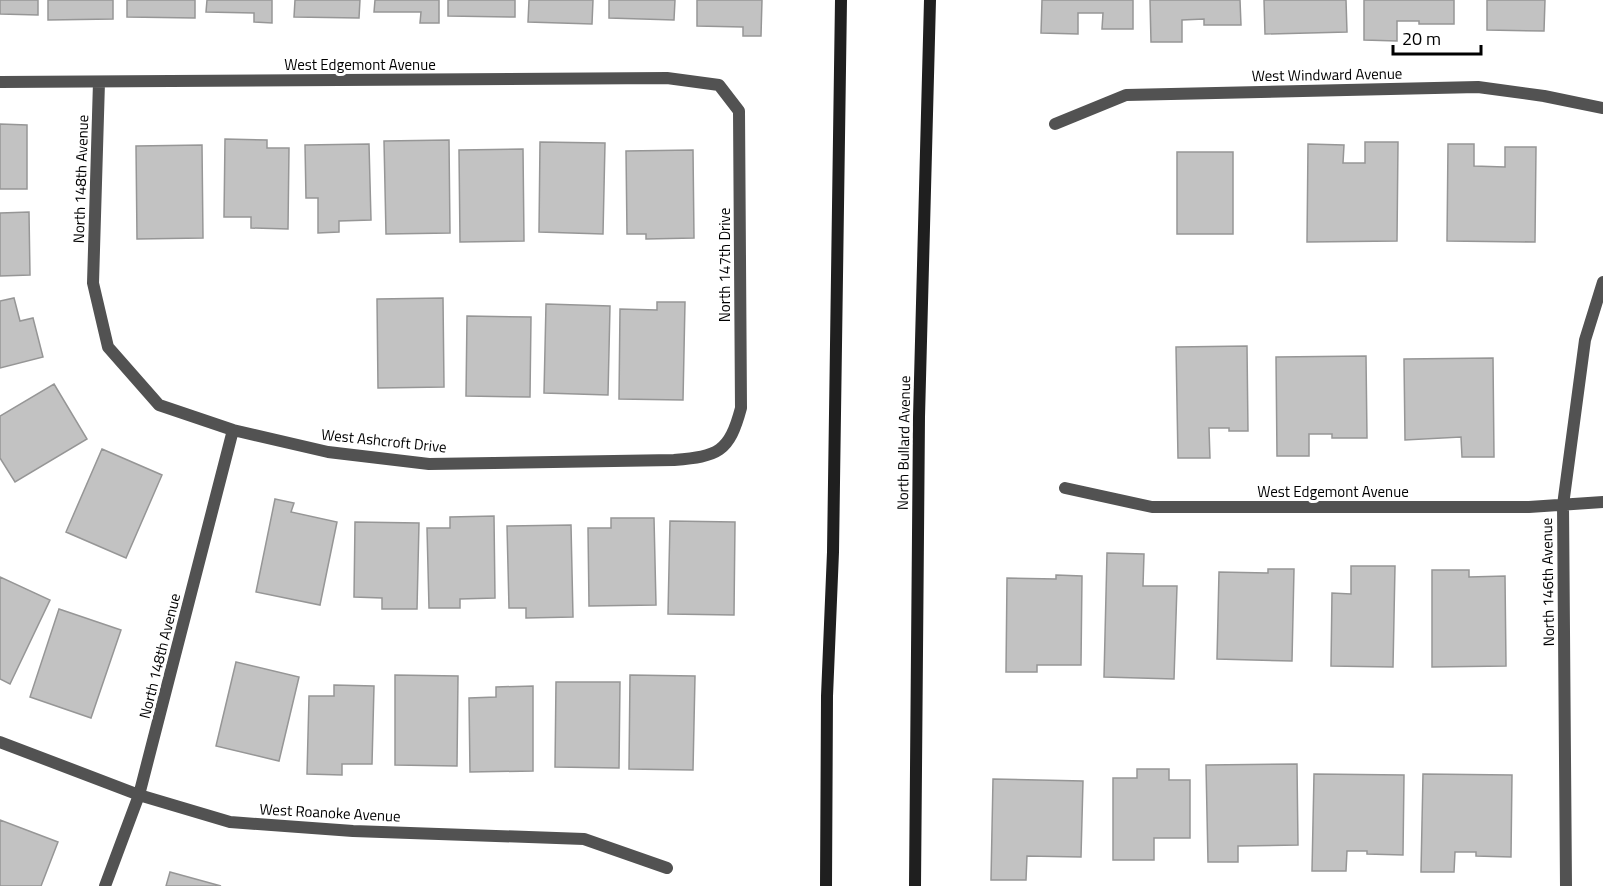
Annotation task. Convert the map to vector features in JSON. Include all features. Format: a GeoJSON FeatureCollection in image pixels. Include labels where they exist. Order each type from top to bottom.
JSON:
{"type":"FeatureCollection","features":[{"type":"Feature","properties":{"kind":"main road"},"geometry":{"type":"LineString","coordinates":[[826,886],[827,696],[832,552],[841,0]]}},
{"type":"Feature","properties":{"kind":"main road","name":"North Bullard Avenue"},"geometry":{"type":"LineString","coordinates":[[915,886],[919,417],[930,0]]}},
{"type":"Feature","properties":{"kind":"street","name":"West Edgemont Avenue"},"geometry":{"type":"LineString","coordinates":[[0,82],[667,78],[719,85]]}},
{"type":"Feature","properties":{"kind":"street","name":"North 148th Avenue"},"geometry":{"type":"LineString","coordinates":[[99,82],[93,283],[108,347]]}},
{"type":"Feature","properties":{"kind":"street","name":"North 147th Drive"},"geometry":{"type":"LineString","coordinates":[[719,85],[739,111],[741,408],[735,429],[723,448]]}},
{"type":"Feature","properties":{"kind":"street","name":"West Windward Avenue"},"geometry":{"type":"LineString","coordinates":[[1055,124],[1126,94],[1478,87],[1544,96],[1603,108]]}},
{"type":"Feature","properties":{"kind":"street","name":"North 146th Avenue"},"geometry":{"type":"LineString","coordinates":[[1566,886],[1563,505],[1585,340],[1603,282]]}},
{"type":"Feature","properties":{"kind":"street","name":"West Ashcroft Drive"},"geometry":{"type":"LineString","coordinates":[[108,347],[159,405],[233,430],[328,452],[429,464],[674,460],[704,457],[723,448]]}},
{"type":"Feature","properties":{"kind":"street","name":"North 148th Avenue"},"geometry":{"type":"LineString","coordinates":[[105,886],[139,795],[233,430]]}},
{"type":"Feature","properties":{"kind":"street","name":"West Edgemont Avenue"},"geometry":{"type":"LineString","coordinates":[[1065,488],[1152,507],[1529,507],[1603,502]]}},
{"type":"Feature","properties":{"kind":"street","name":"West Roanoke Avenue"},"geometry":{"type":"LineString","coordinates":[[0,742],[139,795],[230,822],[353,831],[584,839],[667,868]]}},
{"type":"Feature","properties":{"kind":"building"},"geometry":{"type":"Polygon","coordinates":[[[0,0],[38,0],[38,15],[0,14],[0,0]]]}},
{"type":"Feature","properties":{"kind":"building"},"geometry":{"type":"Polygon","coordinates":[[[48,0],[113,0],[113,19],[48,20],[48,0]]]}},
{"type":"Feature","properties":{"kind":"building"},"geometry":{"type":"Polygon","coordinates":[[[127,0],[195,0],[195,18],[127,17],[127,0]]]}},
{"type":"Feature","properties":{"kind":"building"},"geometry":{"type":"Polygon","coordinates":[[[207,0],[272,0],[272,23],[254,22],[254,13],[206,12],[207,0]]]}},
{"type":"Feature","properties":{"kind":"building"},"geometry":{"type":"Polygon","coordinates":[[[295,0],[360,0],[359,18],[294,17],[295,0]]]}},
{"type":"Feature","properties":{"kind":"building"},"geometry":{"type":"Polygon","coordinates":[[[375,0],[439,0],[439,23],[420,23],[421,12],[374,12],[375,0]]]}},
{"type":"Feature","properties":{"kind":"building"},"geometry":{"type":"Polygon","coordinates":[[[448,0],[515,0],[515,17],[448,16],[448,0]]]}},
{"type":"Feature","properties":{"kind":"building"},"geometry":{"type":"Polygon","coordinates":[[[529,0],[593,0],[592,24],[528,22],[529,0]]]}},
{"type":"Feature","properties":{"kind":"building"},"geometry":{"type":"Polygon","coordinates":[[[609,0],[675,0],[674,20],[609,18],[609,0]]]}},
{"type":"Feature","properties":{"kind":"building"},"geometry":{"type":"Polygon","coordinates":[[[697,0],[762,0],[761,36],[743,36],[743,27],[697,26],[697,0]]]}},
{"type":"Feature","properties":{"kind":"building"},"geometry":{"type":"Polygon","coordinates":[[[1042,0],[1133,0],[1133,29],[1102,29],[1103,13],[1078,13],[1078,34],[1041,33],[1042,0]]]}},
{"type":"Feature","properties":{"kind":"building"},"geometry":{"type":"Polygon","coordinates":[[[1150,0],[1240,0],[1241,25],[1204,25],[1204,19],[1182,20],[1182,42],[1151,42],[1150,0]]]}},
{"type":"Feature","properties":{"kind":"building"},"geometry":{"type":"Polygon","coordinates":[[[1264,0],[1346,0],[1347,32],[1265,34],[1264,0]]]}},
{"type":"Feature","properties":{"kind":"building"},"geometry":{"type":"Polygon","coordinates":[[[1364,0],[1454,0],[1454,24],[1419,24],[1419,21],[1397,21],[1397,41],[1364,40],[1364,0]]]}},
{"type":"Feature","properties":{"kind":"building"},"geometry":{"type":"Polygon","coordinates":[[[1487,0],[1545,0],[1544,31],[1487,30],[1487,0]]]}},
{"type":"Feature","properties":{"kind":"building"},"geometry":{"type":"Polygon","coordinates":[[[0,124],[27,125],[27,189],[0,189],[0,124]]]}},
{"type":"Feature","properties":{"kind":"building"},"geometry":{"type":"Polygon","coordinates":[[[225,139],[267,140],[267,148],[289,148],[288,229],[251,228],[251,217],[224,217],[225,139]]]}},
{"type":"Feature","properties":{"kind":"building"},"geometry":{"type":"Polygon","coordinates":[[[449,140],[450,233],[386,234],[384,141],[449,140]]]}},
{"type":"Feature","properties":{"kind":"building"},"geometry":{"type":"Polygon","coordinates":[[[540,142],[605,143],[603,234],[539,232],[540,142]]]}},
{"type":"Feature","properties":{"kind":"building"},"geometry":{"type":"Polygon","coordinates":[[[1365,142],[1398,142],[1397,241],[1307,242],[1308,144],[1344,145],[1343,163],[1365,163],[1365,142]]]}},
{"type":"Feature","properties":{"kind":"building"},"geometry":{"type":"Polygon","coordinates":[[[369,144],[371,220],[339,221],[339,232],[318,233],[318,198],[306,198],[305,145],[369,144]]]}},
{"type":"Feature","properties":{"kind":"building"},"geometry":{"type":"Polygon","coordinates":[[[1448,144],[1474,144],[1474,166],[1505,167],[1505,147],[1536,147],[1535,242],[1447,241],[1448,144]]]}},
{"type":"Feature","properties":{"kind":"building"},"geometry":{"type":"Polygon","coordinates":[[[202,145],[203,238],[137,239],[136,146],[202,145]]]}},
{"type":"Feature","properties":{"kind":"building"},"geometry":{"type":"Polygon","coordinates":[[[523,149],[524,241],[460,242],[459,150],[523,149]]]}},
{"type":"Feature","properties":{"kind":"building"},"geometry":{"type":"Polygon","coordinates":[[[693,150],[694,238],[646,239],[646,234],[627,234],[626,151],[693,150]]]}},
{"type":"Feature","properties":{"kind":"building"},"geometry":{"type":"Polygon","coordinates":[[[1177,152],[1233,152],[1233,234],[1177,234],[1177,152]]]}},
{"type":"Feature","properties":{"kind":"building"},"geometry":{"type":"Polygon","coordinates":[[[29,212],[30,275],[0,276],[0,213],[29,212]]]}},
{"type":"Feature","properties":{"kind":"building"},"geometry":{"type":"Polygon","coordinates":[[[14,298],[20,321],[33,318],[43,357],[0,368],[0,301],[14,298]]]}},
{"type":"Feature","properties":{"kind":"building"},"geometry":{"type":"Polygon","coordinates":[[[443,298],[444,387],[378,388],[377,299],[443,298]]]}},
{"type":"Feature","properties":{"kind":"building"},"geometry":{"type":"Polygon","coordinates":[[[657,302],[685,302],[683,400],[619,399],[620,309],[657,310],[657,302]]]}},
{"type":"Feature","properties":{"kind":"building"},"geometry":{"type":"Polygon","coordinates":[[[546,304],[610,306],[608,395],[544,393],[546,304]]]}},
{"type":"Feature","properties":{"kind":"building"},"geometry":{"type":"Polygon","coordinates":[[[467,316],[531,317],[530,397],[466,396],[467,316]]]}},
{"type":"Feature","properties":{"kind":"building"},"geometry":{"type":"Polygon","coordinates":[[[1247,346],[1248,431],[1209,428],[1210,458],[1178,458],[1176,347],[1247,346]]]}},
{"type":"Feature","properties":{"kind":"building"},"geometry":{"type":"Polygon","coordinates":[[[1366,356],[1367,438],[1332,438],[1332,434],[1309,434],[1309,456],[1277,456],[1276,357],[1366,356]]]}},
{"type":"Feature","properties":{"kind":"building"},"geometry":{"type":"Polygon","coordinates":[[[1493,358],[1494,457],[1462,457],[1461,437],[1405,440],[1404,359],[1493,358]]]}},
{"type":"Feature","properties":{"kind":"building"},"geometry":{"type":"Polygon","coordinates":[[[54,384],[87,439],[15,482],[0,458],[0,416],[54,384]]]}},
{"type":"Feature","properties":{"kind":"building"},"geometry":{"type":"Polygon","coordinates":[[[102,449],[162,475],[126,558],[66,532],[102,449]]]}},
{"type":"Feature","properties":{"kind":"building"},"geometry":{"type":"Polygon","coordinates":[[[275,499],[294,503],[291,512],[337,522],[320,605],[256,592],[275,499]]]}},
{"type":"Feature","properties":{"kind":"building"},"geometry":{"type":"Polygon","coordinates":[[[494,516],[495,598],[460,599],[460,608],[429,608],[427,528],[450,528],[450,517],[494,516]]]}},
{"type":"Feature","properties":{"kind":"building"},"geometry":{"type":"Polygon","coordinates":[[[611,518],[654,518],[656,605],[589,606],[588,528],[611,528],[611,518]]]}},
{"type":"Feature","properties":{"kind":"building"},"geometry":{"type":"Polygon","coordinates":[[[670,521],[735,522],[734,615],[668,614],[670,521]]]}},
{"type":"Feature","properties":{"kind":"building"},"geometry":{"type":"Polygon","coordinates":[[[355,522],[419,523],[417,609],[382,609],[382,598],[354,597],[355,522]]]}},
{"type":"Feature","properties":{"kind":"building"},"geometry":{"type":"Polygon","coordinates":[[[571,525],[573,617],[526,618],[526,608],[509,608],[507,526],[571,525]]]}},
{"type":"Feature","properties":{"kind":"building"},"geometry":{"type":"Polygon","coordinates":[[[1107,553],[1144,554],[1143,586],[1177,586],[1174,679],[1104,677],[1107,553]]]}},
{"type":"Feature","properties":{"kind":"building"},"geometry":{"type":"Polygon","coordinates":[[[1351,566],[1395,566],[1393,667],[1331,666],[1332,593],[1351,594],[1351,566]]]}},
{"type":"Feature","properties":{"kind":"building"},"geometry":{"type":"Polygon","coordinates":[[[1268,569],[1294,569],[1292,661],[1217,659],[1219,572],[1268,573],[1268,569]]]}},
{"type":"Feature","properties":{"kind":"building"},"geometry":{"type":"Polygon","coordinates":[[[1432,570],[1469,570],[1469,577],[1505,576],[1506,666],[1432,667],[1432,570]]]}},
{"type":"Feature","properties":{"kind":"building"},"geometry":{"type":"Polygon","coordinates":[[[1056,575],[1082,576],[1081,665],[1037,665],[1037,672],[1006,672],[1007,578],[1056,579],[1056,575]]]}},
{"type":"Feature","properties":{"kind":"building"},"geometry":{"type":"Polygon","coordinates":[[[0,577],[50,600],[10,684],[0,679],[0,577]]]}},
{"type":"Feature","properties":{"kind":"building"},"geometry":{"type":"Polygon","coordinates":[[[59,609],[121,630],[91,718],[30,697],[59,609]]]}},
{"type":"Feature","properties":{"kind":"building"},"geometry":{"type":"Polygon","coordinates":[[[236,662],[299,677],[279,761],[216,746],[236,662]]]}},
{"type":"Feature","properties":{"kind":"building"},"geometry":{"type":"Polygon","coordinates":[[[395,675],[458,676],[457,766],[395,765],[395,675]]]}},
{"type":"Feature","properties":{"kind":"building"},"geometry":{"type":"Polygon","coordinates":[[[630,675],[695,676],[693,770],[629,769],[630,675]]]}},
{"type":"Feature","properties":{"kind":"building"},"geometry":{"type":"Polygon","coordinates":[[[556,682],[620,682],[619,768],[555,767],[556,682]]]}},
{"type":"Feature","properties":{"kind":"building"},"geometry":{"type":"Polygon","coordinates":[[[334,685],[374,686],[372,764],[342,764],[342,775],[307,774],[309,696],[334,696],[334,685]]]}},
{"type":"Feature","properties":{"kind":"building"},"geometry":{"type":"Polygon","coordinates":[[[533,686],[533,771],[470,772],[469,698],[496,697],[496,687],[533,686]]]}},
{"type":"Feature","properties":{"kind":"building"},"geometry":{"type":"Polygon","coordinates":[[[1297,764],[1298,845],[1238,846],[1238,862],[1208,862],[1206,765],[1297,764]]]}},
{"type":"Feature","properties":{"kind":"building"},"geometry":{"type":"Polygon","coordinates":[[[1137,769],[1169,769],[1169,780],[1190,780],[1190,838],[1154,838],[1154,860],[1113,860],[1113,778],[1137,778],[1137,769]]]}},
{"type":"Feature","properties":{"kind":"building"},"geometry":{"type":"Polygon","coordinates":[[[1314,774],[1404,775],[1403,855],[1347,851],[1346,871],[1312,871],[1314,774]]]}},
{"type":"Feature","properties":{"kind":"building"},"geometry":{"type":"Polygon","coordinates":[[[1423,774],[1512,775],[1511,857],[1476,856],[1476,852],[1455,852],[1454,872],[1421,872],[1423,774]]]}},
{"type":"Feature","properties":{"kind":"building"},"geometry":{"type":"Polygon","coordinates":[[[993,779],[1083,781],[1081,857],[1027,856],[1026,880],[991,880],[993,779]]]}},
{"type":"Feature","properties":{"kind":"building"},"geometry":{"type":"Polygon","coordinates":[[[0,820],[58,842],[41,886],[0,886],[0,820]]]}},
{"type":"Feature","properties":{"kind":"building"},"geometry":{"type":"Polygon","coordinates":[[[170,872],[221,886],[166,886],[170,872]]]}}]}
